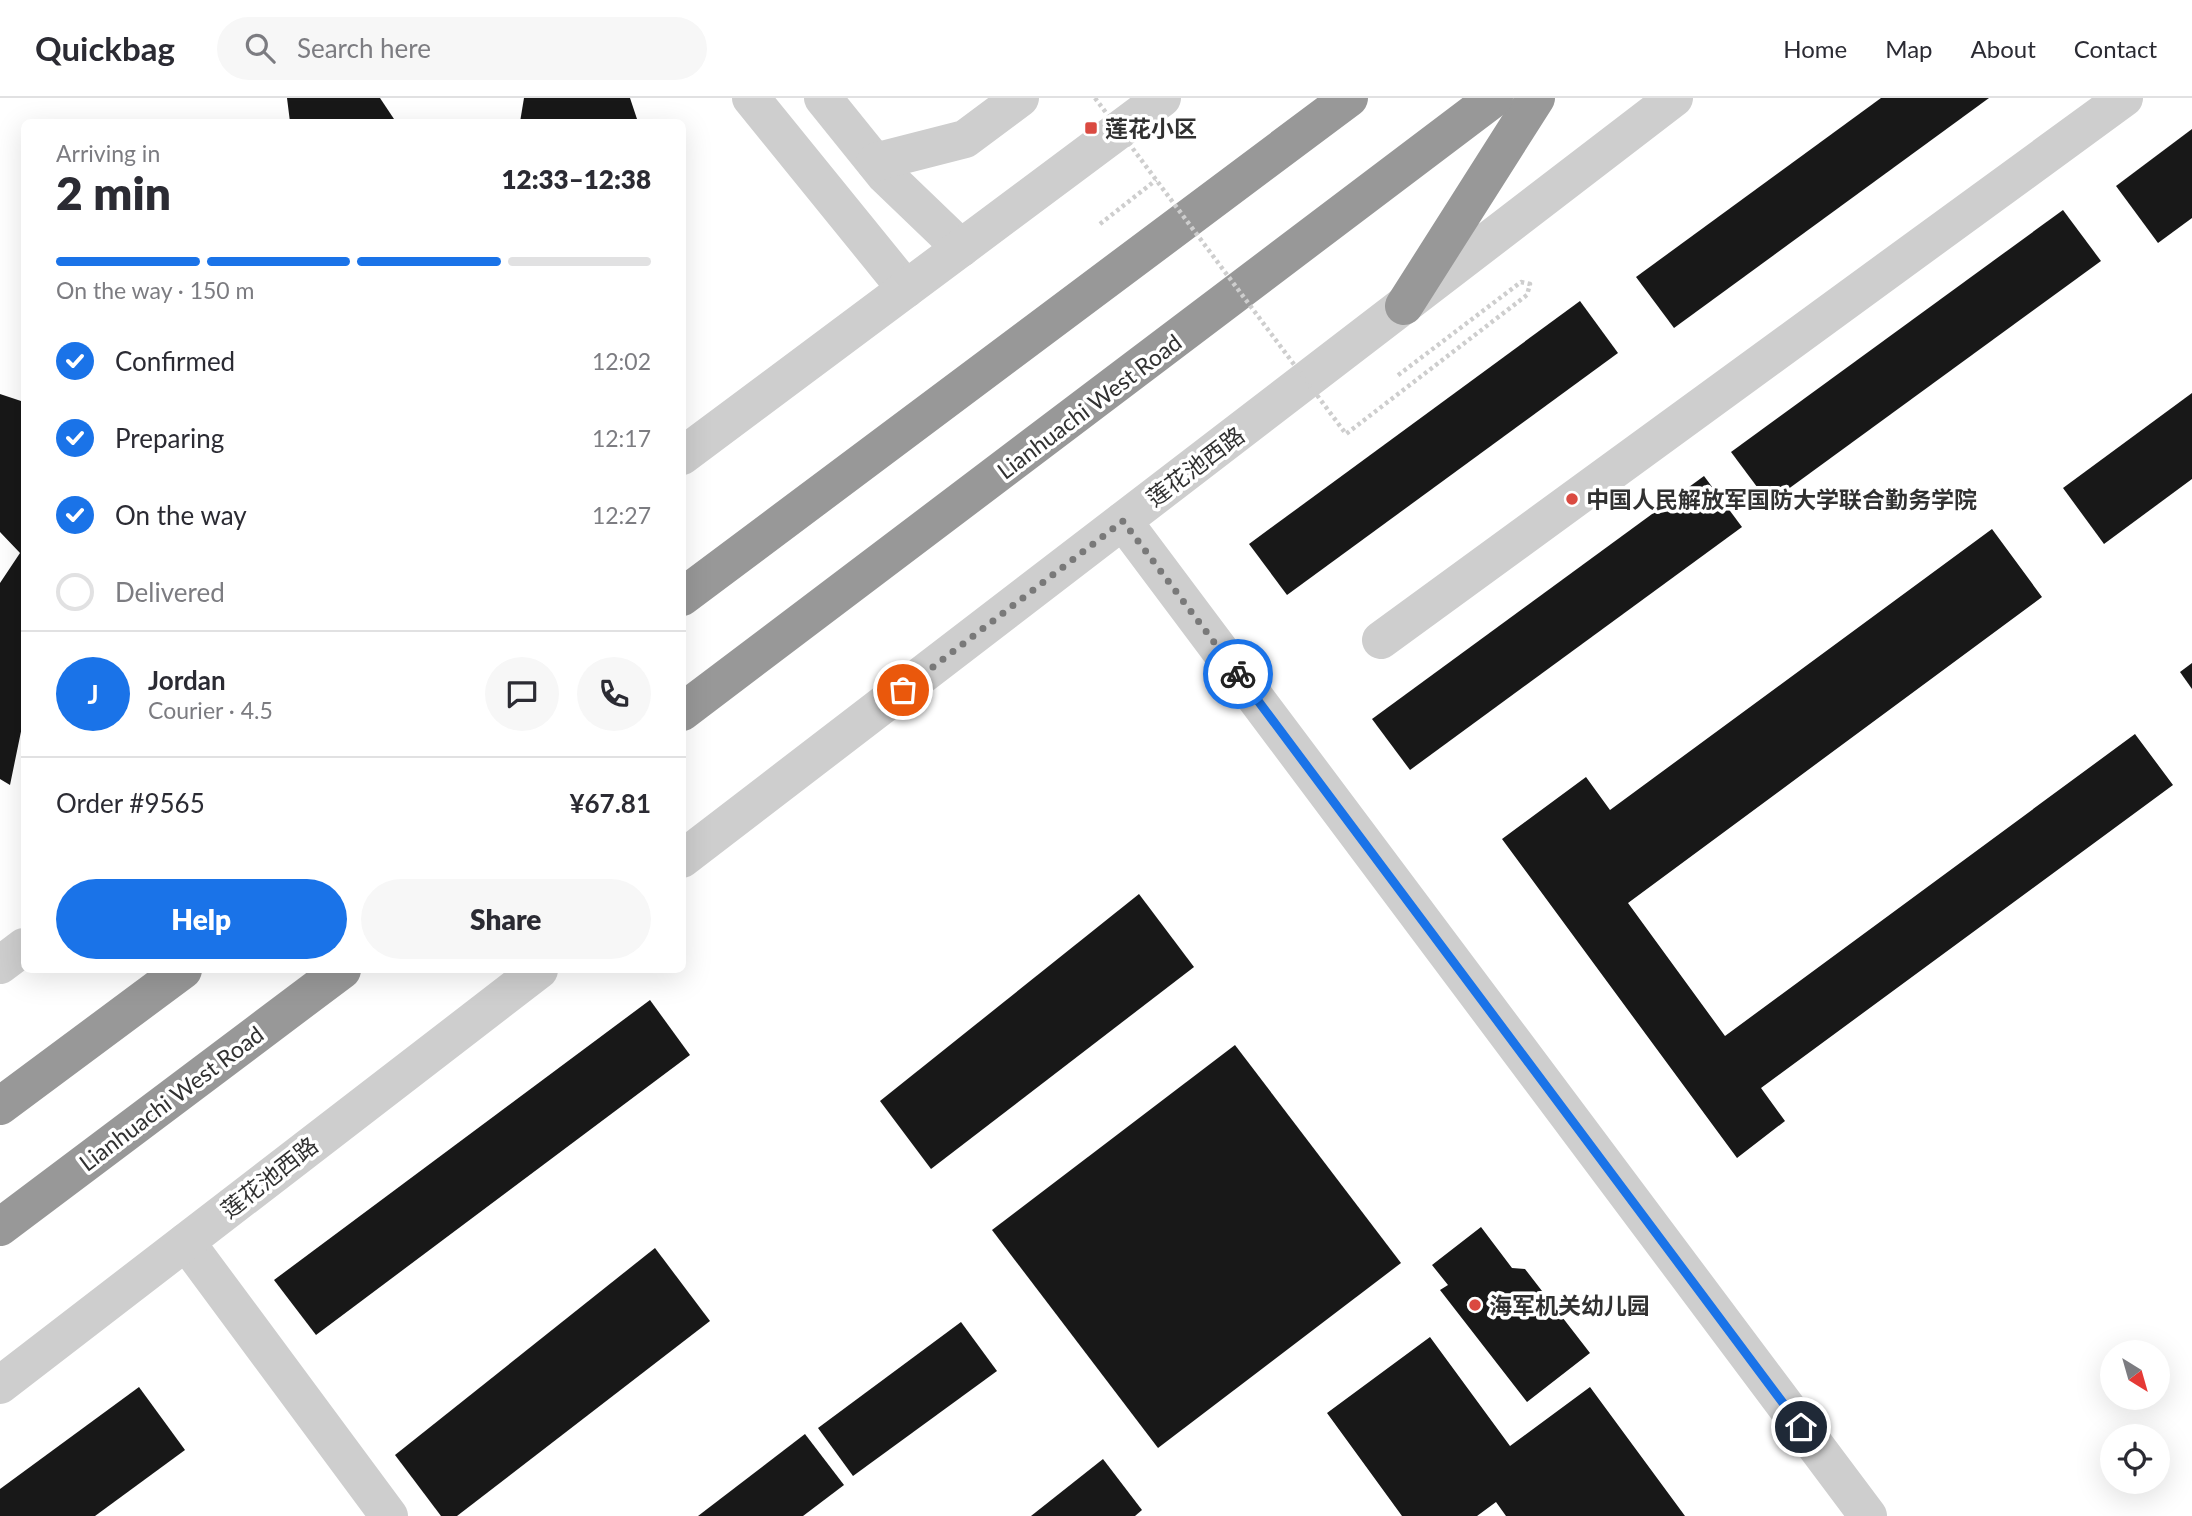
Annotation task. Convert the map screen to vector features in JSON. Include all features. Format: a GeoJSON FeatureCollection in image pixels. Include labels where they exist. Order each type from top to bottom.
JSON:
{"type":"FeatureCollection","features":[{"type":"Feature","properties":{"kind":"highway"},"geometry":{"type":"LineString","coordinates":[[686,594],[1349,98]]}},
{"type":"Feature","properties":{"kind":"highway","name":"Lianhuachi West Road"},"geometry":{"type":"LineString","coordinates":[[686,709],[1494,98]]}},
{"type":"Feature","properties":{"kind":"highway"},"geometry":{"type":"LineString","coordinates":[[1404,306],[1536,98]]}},
{"type":"Feature","properties":{"kind":"highway"},"geometry":{"type":"LineString","coordinates":[[686,572],[737,556]]}},
{"type":"Feature","properties":{"kind":"highway"},"geometry":{"type":"LineString","coordinates":[[0,1107],[179,973]]}},
{"type":"Feature","properties":{"kind":"highway","name":"Lianhuachi West Road"},"geometry":{"type":"LineString","coordinates":[[0,1227],[338,973]]}},
{"type":"Feature","properties":{"kind":"street"},"geometry":{"type":"LineString","coordinates":[[751,98],[906,289]]}},
{"type":"Feature","properties":{"kind":"street"},"geometry":{"type":"LineString","coordinates":[[823,98],[885,175],[961,248]]}},
{"type":"Feature","properties":{"kind":"street"},"geometry":{"type":"LineString","coordinates":[[875,162],[965,139],[1020,98]]}},
{"type":"Feature","properties":{"kind":"street"},"geometry":{"type":"LineString","coordinates":[[686,453],[1162,98]]}},
{"type":"Feature","properties":{"kind":"street","name":"莲花池西路"},"geometry":{"type":"LineString","coordinates":[[686,856],[1674,98]]}},
{"type":"Feature","properties":{"kind":"street"},"geometry":{"type":"LineString","coordinates":[[1381,640],[2124,98]]}},
{"type":"Feature","properties":{"kind":"street"},"geometry":{"type":"LineString","coordinates":[[1123,521],[1868,1516]]}},
{"type":"Feature","properties":{"kind":"street"},"geometry":{"type":"LineString","coordinates":[[0,965],[21,949]]}},
{"type":"Feature","properties":{"kind":"street","name":"莲花池西路"},"geometry":{"type":"LineString","coordinates":[[0,1385],[535,973]]}},
{"type":"Feature","properties":{"kind":"street"},"geometry":{"type":"LineString","coordinates":[[186,1242],[389,1516]]}},
{"type":"Feature","properties":{"kind":"path"},"geometry":{"type":"LineString","coordinates":[[1095,98],[1346,434],[1527,295],[1530,284],[1521,282],[1396,376]]}},
{"type":"Feature","properties":{"kind":"path"},"geometry":{"type":"LineString","coordinates":[[1100,224],[1156,180]]}},
{"type":"Feature","properties":{"kind":"building"},"geometry":{"type":"Polygon","coordinates":[[[287,98],[380,98],[394,119],[290,119],[287,98]]]}},
{"type":"Feature","properties":{"kind":"building"},"geometry":{"type":"Polygon","coordinates":[[[524,98],[630,98],[637,119],[520,119],[524,98]]]}},
{"type":"Feature","properties":{"kind":"building"},"geometry":{"type":"Polygon","coordinates":[[[1881,98],[1989,98],[1674,328],[1636,277],[1881,98]]]}},
{"type":"Feature","properties":{"kind":"building"},"geometry":{"type":"Polygon","coordinates":[[[2192,129],[2192,218],[2158,243],[2116,186],[2192,129]]]}},
{"type":"Feature","properties":{"kind":"building"},"geometry":{"type":"Polygon","coordinates":[[[2063,210],[2101,261],[1769,503],[1731,452],[2063,210]]]}},
{"type":"Feature","properties":{"kind":"building"},"geometry":{"type":"Polygon","coordinates":[[[1580,301],[1618,353],[1287,595],[1249,544],[1580,301]]]}},
{"type":"Feature","properties":{"kind":"building"},"geometry":{"type":"Polygon","coordinates":[[[2192,393],[2192,479],[2104,544],[2063,488],[2192,393]]]}},
{"type":"Feature","properties":{"kind":"building"},"geometry":{"type":"Polygon","coordinates":[[[0,394],[21,401],[21,732],[10,785],[0,779],[0,583],[20,553],[0,532],[0,394]]]}},
{"type":"Feature","properties":{"kind":"building"},"geometry":{"type":"Polygon","coordinates":[[[1704,476],[1742,527],[1410,770],[1372,719],[1704,476]]]}},
{"type":"Feature","properties":{"kind":"building"},"geometry":{"type":"Polygon","coordinates":[[[1992,529],[2042,597],[1628,903],[1725,1036],[2135,734],[2173,785],[1761,1088],[1785,1121],[1737,1158],[1502,839],[1586,777],[1610,810],[1992,529]]]}},
{"type":"Feature","properties":{"kind":"building"},"geometry":{"type":"Polygon","coordinates":[[[2192,663],[2192,689],[2180,672],[2192,663]]]}},
{"type":"Feature","properties":{"kind":"building"},"geometry":{"type":"Polygon","coordinates":[[[1139,894],[1194,967],[931,1169],[880,1101],[1139,894]]]}},
{"type":"Feature","properties":{"kind":"building"},"geometry":{"type":"Polygon","coordinates":[[[650,1000],[690,1055],[316,1335],[274,1280],[650,1000]]]}},
{"type":"Feature","properties":{"kind":"building"},"geometry":{"type":"Polygon","coordinates":[[[1235,1045],[1401,1263],[1158,1448],[992,1230],[1235,1045]]]}},
{"type":"Feature","properties":{"kind":"building"},"geometry":{"type":"Polygon","coordinates":[[[1481,1227],[1512,1268],[1525,1269],[1590,1353],[1527,1402],[1440,1290],[1448,1285],[1432,1265],[1481,1227]]]}},
{"type":"Feature","properties":{"kind":"building"},"geometry":{"type":"Polygon","coordinates":[[[655,1248],[710,1321],[457,1516],[441,1516],[395,1455],[655,1248]]]}},
{"type":"Feature","properties":{"kind":"building"},"geometry":{"type":"Polygon","coordinates":[[[961,1322],[997,1371],[853,1476],[818,1428],[961,1322]]]}},
{"type":"Feature","properties":{"kind":"building"},"geometry":{"type":"Polygon","coordinates":[[[1430,1337],[1510,1446],[1590,1387],[1685,1516],[1506,1516],[1496,1502],[1477,1516],[1402,1516],[1327,1413],[1430,1337]]]}},
{"type":"Feature","properties":{"kind":"building"},"geometry":{"type":"Polygon","coordinates":[[[139,1387],[185,1450],[95,1516],[0,1516],[0,1489],[139,1387]]]}},
{"type":"Feature","properties":{"kind":"building"},"geometry":{"type":"Polygon","coordinates":[[[805,1434],[844,1485],[803,1516],[698,1516],[805,1434]]]}},
{"type":"Feature","properties":{"kind":"building"},"geometry":{"type":"Polygon","coordinates":[[[1103,1459],[1142,1510],[1135,1516],[1031,1516],[1103,1459]]]}},
{"type":"Feature","properties":{"kind":"way so far"},"geometry":{"type":"LineString","coordinates":[[903,690],[1123,521],[1238,674]]}},
{"type":"Feature","properties":{"kind":"place","name":"莲花小区"},"geometry":{"type":"Point","coordinates":[1091,128]}},
{"type":"Feature","properties":{"kind":"place","name":"中国人民解放军国防大学联合勤务学院"},"geometry":{"type":"Point","coordinates":[1572,499]}},
{"type":"Feature","properties":{"kind":"place","name":"海军机关幼儿园"},"geometry":{"type":"Point","coordinates":[1475,1305]}},
{"type":"Feature","properties":{"kind":"route"},"geometry":{"type":"LineString","coordinates":[[1238,674],[1801,1427]]}}]}
